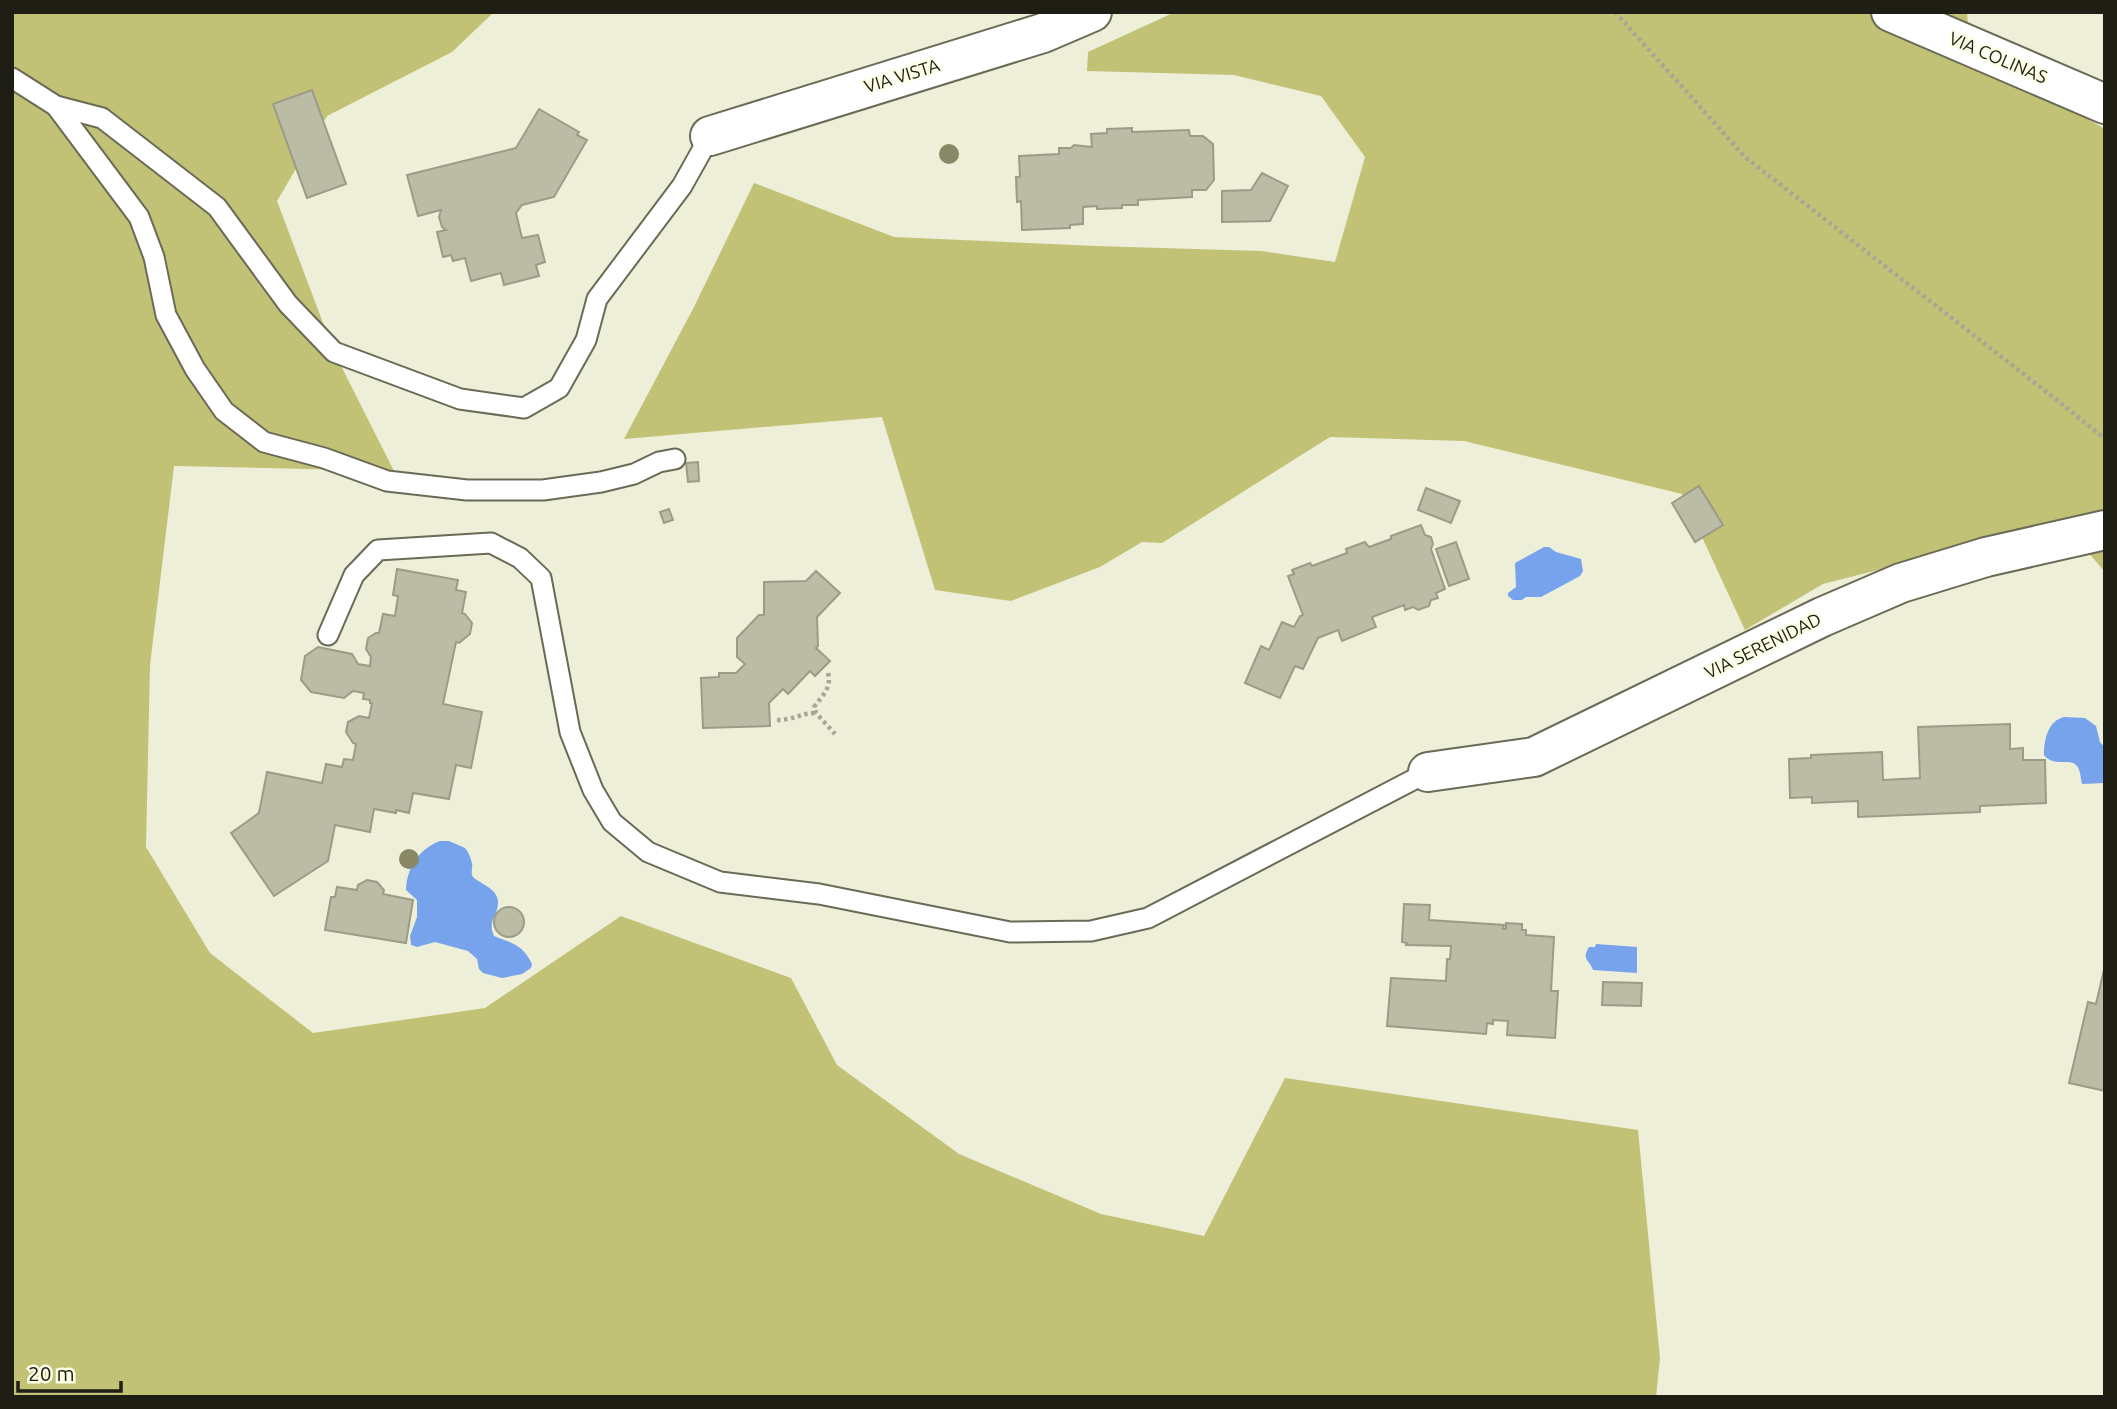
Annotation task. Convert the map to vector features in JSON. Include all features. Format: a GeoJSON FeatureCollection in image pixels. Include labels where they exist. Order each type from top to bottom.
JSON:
{"type":"FeatureCollection","features":[{"type":"Feature","properties":{"kind":"street","name":"VIA VISTA"},"geometry":{"type":"LineString","coordinates":[[710,136],[1043,33],[1093,12]]}},
{"type":"Feature","properties":{"kind":"street","name":"VIA COLINAS"},"geometry":{"type":"LineString","coordinates":[[1891,12],[2105,104]]}},
{"type":"Feature","properties":{"kind":"street","name":"VIA SERENIDAD"},"geometry":{"type":"LineString","coordinates":[[1428,772],[1534,757],[1822,617],[1900,583],[1986,556],[2105,530]]}},
{"type":"Feature","properties":{"kind":"lane"},"geometry":{"type":"LineString","coordinates":[[12,78],[57,106],[102,118],[217,207],[288,304],[334,352],[460,399],[524,408],[559,388],[586,340],[597,299],[682,186],[710,136]]}},
{"type":"Feature","properties":{"kind":"lane"},"geometry":{"type":"LineString","coordinates":[[57,106],[139,217],[154,257],[166,315],[195,369],[224,411],[264,442],[324,458],[387,481],[467,490],[543,490],[601,482],[634,474],[659,462],[675,459]]}},
{"type":"Feature","properties":{"kind":"lane"},"geometry":{"type":"LineString","coordinates":[[328,635],[354,575],[378,550],[491,543],[520,558],[541,578],[570,732],[593,790],[612,822],[648,852],[720,882],[819,894],[1010,932],[1091,931],[1148,918],[1428,772]]}},
{"type":"Feature","properties":{"kind":"path"},"geometry":{"type":"LineString","coordinates":[[1615,12],[1745,157],[2105,439]]}},
{"type":"Feature","properties":{"kind":"path"},"geometry":{"type":"LineString","coordinates":[[828,673],[828,687],[814,707],[816,713],[835,734]]}},
{"type":"Feature","properties":{"kind":"path"},"geometry":{"type":"LineString","coordinates":[[777,720],[791,720],[806,713],[816,713]]}},
{"type":"Feature","properties":{"kind":"green space"},"geometry":{"type":"Polygon","coordinates":[[[12,12],[494,12],[452,52],[327,116],[277,201],[334,352],[394,471],[174,466],[150,665],[146,847],[210,953],[313,1033],[485,1008],[621,916],[791,978],[837,1065],[959,1154],[1101,1214],[1204,1236],[1285,1078],[1638,1130],[1660,1358],[1656,1397],[12,1397],[12,12]]]}},
{"type":"Feature","properties":{"kind":"green space"},"geometry":{"type":"Polygon","coordinates":[[[1175,12],[1967,12],[1970,52],[2105,129],[2105,572],[2063,523],[1823,584],[1745,630],[1682,494],[1464,441],[1330,437],[1162,543],[1142,542],[1100,567],[1011,601],[935,590],[882,417],[624,439],[694,307],[754,183],[894,237],[1261,251],[1335,262],[1365,157],[1321,96],[1234,75],[1087,71],[1088,52],[1175,12]]]}},
{"type":"Feature","properties":{"kind":"water"},"geometry":{"type":"Polygon","coordinates":[[[1544,547],[1581,559],[1583,571],[1580,576],[1541,597],[1513,600],[1508,593],[1516,587],[1515,563],[1544,547]]]}},
{"type":"Feature","properties":{"kind":"water"},"geometry":{"type":"Polygon","coordinates":[[[2064,717],[2085,718],[2096,726],[2100,742],[2105,748],[2105,783],[2082,784],[2079,769],[2074,763],[2052,761],[2044,755],[2048,732],[2054,722],[2064,717]]]}},
{"type":"Feature","properties":{"kind":"water"},"geometry":{"type":"Polygon","coordinates":[[[440,841],[449,841],[465,848],[471,860],[474,878],[495,893],[498,907],[492,922],[492,931],[494,936],[516,946],[529,958],[531,968],[522,974],[502,978],[483,973],[479,969],[477,959],[468,951],[435,942],[417,947],[411,945],[410,936],[417,917],[417,900],[406,890],[409,874],[420,854],[440,841]]]}},
{"type":"Feature","properties":{"kind":"water"},"geometry":{"type":"Polygon","coordinates":[[[1596,944],[1637,947],[1637,973],[1593,970],[1586,955],[1589,947],[1595,947],[1596,944]]]}},
{"type":"Feature","properties":{"kind":"building"},"geometry":{"type":"Polygon","coordinates":[[[312,90],[346,184],[307,198],[273,104],[312,90]]]}},
{"type":"Feature","properties":{"kind":"building"},"geometry":{"type":"Polygon","coordinates":[[[539,109],[579,132],[577,135],[587,140],[554,197],[522,205],[516,213],[522,238],[538,235],[545,262],[536,265],[539,276],[504,285],[501,273],[471,281],[465,258],[453,261],[451,255],[443,257],[437,232],[446,230],[439,217],[441,210],[418,216],[407,175],[516,148],[539,109]]]}},
{"type":"Feature","properties":{"kind":"building"},"geometry":{"type":"Polygon","coordinates":[[[1132,128],[1132,132],[1189,130],[1190,136],[1203,136],[1213,144],[1214,180],[1206,190],[1192,190],[1192,197],[1138,200],[1138,205],[1122,205],[1122,208],[1083,207],[1083,224],[1070,225],[1070,228],[1022,230],[1021,201],[1017,202],[1019,156],[1059,154],[1059,148],[1071,148],[1074,145],[1092,147],[1091,134],[1107,133],[1107,129],[1132,128]]]}},
{"type":"Feature","properties":{"kind":"building"},"geometry":{"type":"Polygon","coordinates":[[[1262,173],[1288,186],[1270,221],[1222,222],[1222,191],[1251,190],[1262,173]]]}},
{"type":"Feature","properties":{"kind":"building"},"geometry":{"type":"Polygon","coordinates":[[[698,462],[699,481],[688,482],[686,463],[698,462]]]}},
{"type":"Feature","properties":{"kind":"building"},"geometry":{"type":"Polygon","coordinates":[[[1699,486],[1723,525],[1695,542],[1672,503],[1699,486]]]}},
{"type":"Feature","properties":{"kind":"building"},"geometry":{"type":"Polygon","coordinates":[[[1426,488],[1460,501],[1451,523],[1418,510],[1426,488]]]}},
{"type":"Feature","properties":{"kind":"building"},"geometry":{"type":"Polygon","coordinates":[[[669,509],[673,520],[664,523],[660,512],[669,509]]]}},
{"type":"Feature","properties":{"kind":"building"},"geometry":{"type":"Polygon","coordinates":[[[1421,525],[1425,535],[1431,537],[1431,549],[1445,589],[1436,593],[1438,598],[1431,600],[1429,606],[1418,610],[1413,607],[1405,610],[1404,605],[1372,617],[1376,627],[1342,641],[1338,630],[1318,638],[1303,669],[1295,666],[1280,698],[1245,683],[1261,646],[1269,650],[1282,622],[1294,627],[1303,615],[1288,576],[1294,574],[1292,570],[1347,553],[1346,549],[1365,542],[1369,547],[1421,525]]]}},
{"type":"Feature","properties":{"kind":"building"},"geometry":{"type":"Polygon","coordinates":[[[1456,542],[1469,579],[1449,586],[1436,549],[1456,542]]]}},
{"type":"Feature","properties":{"kind":"building"},"geometry":{"type":"Polygon","coordinates":[[[397,569],[458,580],[456,590],[466,592],[462,613],[472,623],[470,634],[459,643],[456,642],[443,704],[482,712],[471,768],[456,765],[449,799],[413,793],[409,813],[374,809],[370,832],[335,825],[328,861],[274,896],[231,833],[259,813],[267,772],[322,783],[326,764],[342,767],[344,759],[353,760],[356,744],[346,732],[348,722],[359,716],[369,718],[372,703],[363,699],[364,693],[353,691],[344,698],[311,692],[301,680],[305,656],[318,647],[352,654],[358,664],[370,666],[371,657],[366,649],[368,638],[379,633],[383,614],[395,616],[398,596],[393,595],[397,569]]]}},
{"type":"Feature","properties":{"kind":"building"},"geometry":{"type":"Polygon","coordinates":[[[816,571],[840,593],[817,617],[816,648],[830,661],[815,676],[810,671],[788,694],[783,689],[769,703],[770,726],[703,728],[701,678],[719,677],[719,673],[736,673],[745,664],[737,657],[737,638],[759,615],[764,615],[764,582],[806,581],[816,571]]]}},
{"type":"Feature","properties":{"kind":"building"},"geometry":{"type":"Polygon","coordinates":[[[2010,724],[2010,749],[2023,748],[2023,760],[2045,760],[2046,803],[1980,806],[1980,812],[1858,817],[1858,801],[1812,803],[1812,797],[1790,798],[1789,759],[1811,758],[1811,755],[1882,752],[1883,780],[1920,778],[1918,727],[2010,724]]]}},
{"type":"Feature","properties":{"kind":"building"},"geometry":{"type":"Polygon","coordinates":[[[367,880],[377,882],[384,890],[383,894],[413,900],[406,943],[325,930],[331,897],[335,897],[337,887],[357,890],[358,885],[367,880]]]}},
{"type":"Feature","properties":{"kind":"building"},"geometry":{"type":"Polygon","coordinates":[[[1404,904],[1430,905],[1429,920],[1504,925],[1503,929],[1506,929],[1506,923],[1522,924],[1526,935],[1554,937],[1551,991],[1558,991],[1555,1038],[1507,1035],[1508,1021],[1493,1020],[1493,1024],[1487,1023],[1486,1034],[1387,1026],[1391,978],[1446,981],[1447,959],[1450,959],[1451,946],[1406,945],[1407,943],[1402,942],[1404,904]]]}},
{"type":"Feature","properties":{"kind":"building"},"geometry":{"type":"Polygon","coordinates":[[[509,907],[520,911],[524,922],[520,933],[509,937],[498,933],[494,922],[498,911],[509,907]]]}},
{"type":"Feature","properties":{"kind":"building"},"geometry":{"type":"Polygon","coordinates":[[[2105,965],[2105,1091],[2069,1083],[2088,1002],[2096,1004],[2105,965]]]}},
{"type":"Feature","properties":{"kind":"building"},"geometry":{"type":"Polygon","coordinates":[[[1603,982],[1642,983],[1641,1006],[1602,1005],[1603,982]]]}}]}
